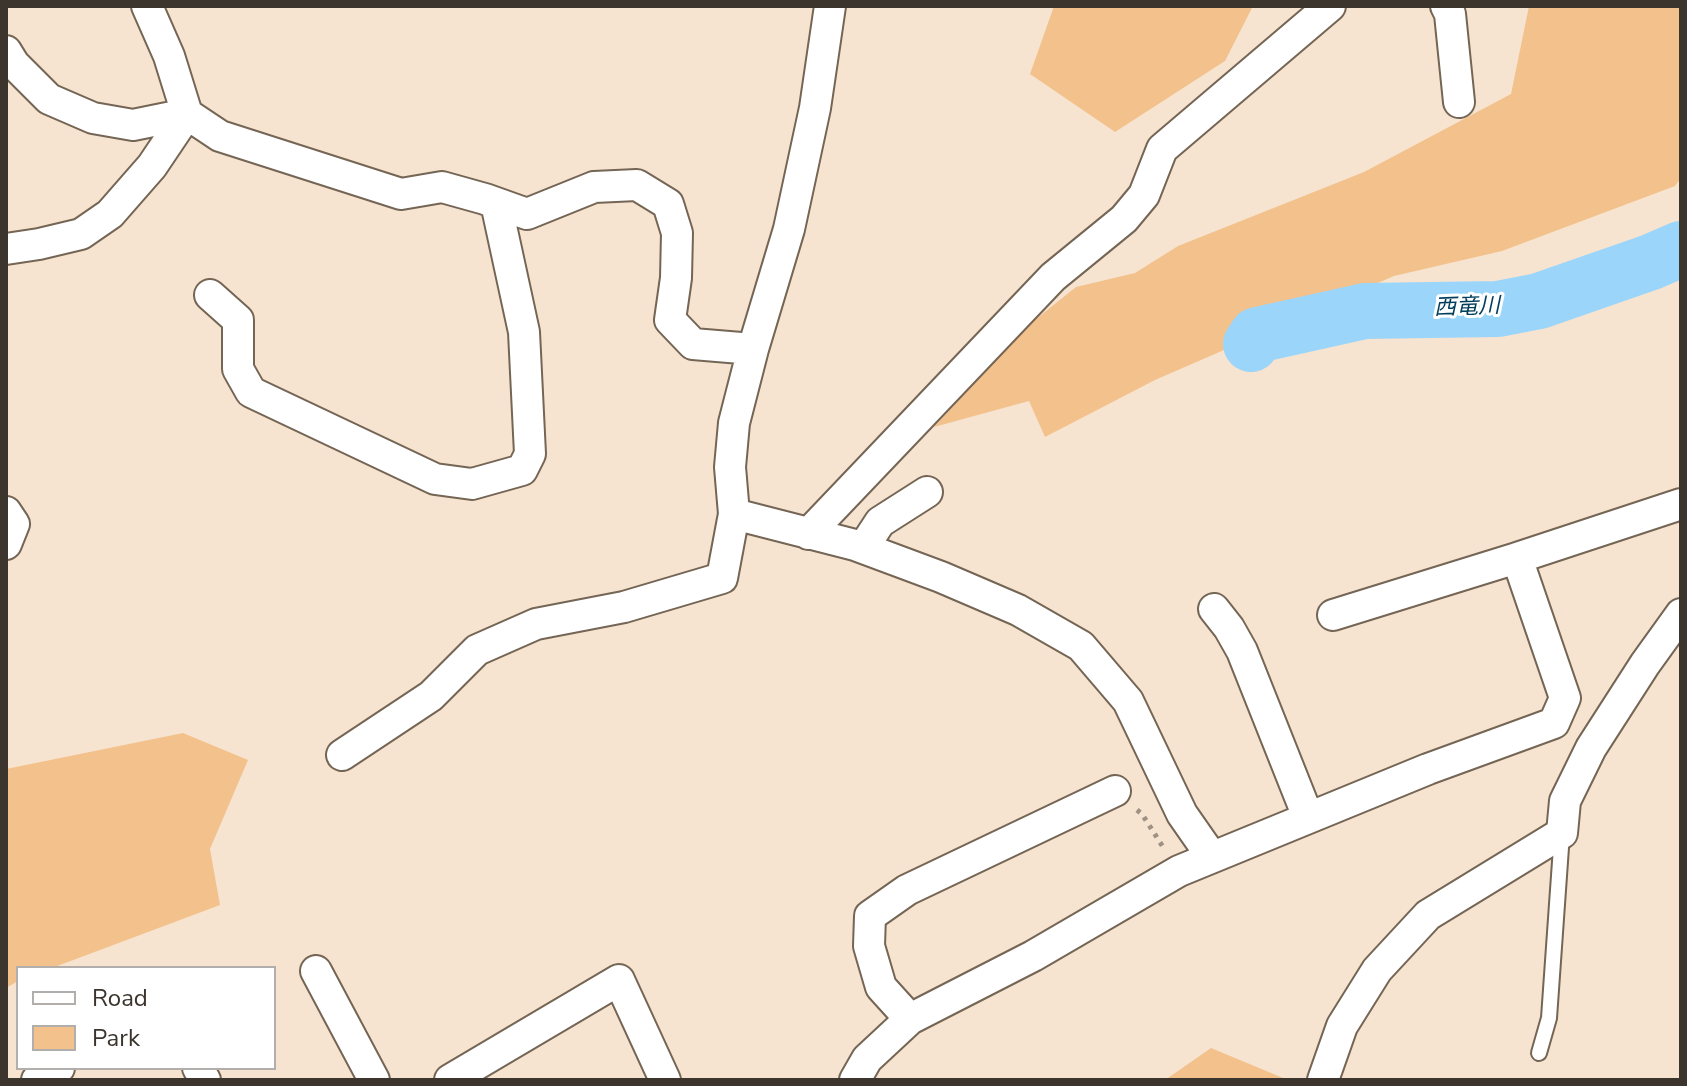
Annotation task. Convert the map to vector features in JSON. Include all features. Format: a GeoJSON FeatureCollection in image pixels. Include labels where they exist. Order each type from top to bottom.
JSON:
{"type":"FeatureCollection","features":[{"type":"Feature","properties":{"kind":"street"},"geometry":{"type":"LineString","coordinates":[[147,6],[169,56],[187,114],[220,136],[401,194],[442,187],[527,214],[594,187],[637,185],[668,204],[677,233],[676,278],[670,320],[693,344],[753,349]]}},
{"type":"Feature","properties":{"kind":"street"},"geometry":{"type":"LineString","coordinates":[[342,755],[431,696],[477,650],[536,624],[624,607],[722,578],[734,514],[730,467],[734,423],[789,229],[815,108],[830,6]]}},
{"type":"Feature","properties":{"kind":"street"},"geometry":{"type":"LineString","coordinates":[[808,534],[1053,277],[1124,219],[1144,195],[1162,149],[1330,6]]}},
{"type":"Feature","properties":{"kind":"street"},"geometry":{"type":"LineString","coordinates":[[1446,6],[1450,14],[1459,102]]}},
{"type":"Feature","properties":{"kind":"street"},"geometry":{"type":"LineString","coordinates":[[6,51],[14,64],[49,99],[93,118],[133,125],[187,114]]}},
{"type":"Feature","properties":{"kind":"street"},"geometry":{"type":"LineString","coordinates":[[6,249],[81,234],[110,214],[152,166],[187,114]]}},
{"type":"Feature","properties":{"kind":"street"},"geometry":{"type":"LineString","coordinates":[[210,295],[238,320],[238,369],[251,392],[435,479],[472,484],[522,470],[530,454],[524,332],[496,203]]}},
{"type":"Feature","properties":{"kind":"street"},"geometry":{"type":"LineString","coordinates":[[863,548],[880,522],[927,492]]}},
{"type":"Feature","properties":{"kind":"street"},"geometry":{"type":"LineString","coordinates":[[1333,615],[1681,504]]}},
{"type":"Feature","properties":{"kind":"street"},"geometry":{"type":"LineString","coordinates":[[6,512],[14,524],[6,544]]}},
{"type":"Feature","properties":{"kind":"street"},"geometry":{"type":"LineString","coordinates":[[734,514],[863,548],[941,577],[1018,610],[1081,646],[1128,701],[1182,814],[1212,857]]}},
{"type":"Feature","properties":{"kind":"street"},"geometry":{"type":"LineString","coordinates":[[855,1080],[867,1059],[910,1019],[1033,956],[1179,871],[1428,769],[1554,723],[1565,698],[1517,558]]}},
{"type":"Feature","properties":{"kind":"street"},"geometry":{"type":"LineString","coordinates":[[1214,609],[1242,651],[1308,817]]}},
{"type":"Feature","properties":{"kind":"street"},"geometry":{"type":"LineString","coordinates":[[1323,1080],[1342,1026],[1377,970],[1428,915],[1562,833],[1565,801],[1591,748],[1681,614]]}},
{"type":"Feature","properties":{"kind":"street"},"geometry":{"type":"LineString","coordinates":[[910,1019],[881,987],[869,946],[870,916],[907,890],[1115,791]]}},
{"type":"Feature","properties":{"kind":"street"},"geometry":{"type":"LineString","coordinates":[[316,971],[374,1080]]}},
{"type":"Feature","properties":{"kind":"street"},"geometry":{"type":"LineString","coordinates":[[450,1080],[619,980],[665,1080]]}},
{"type":"Feature","properties":{"kind":"street"},"geometry":{"type":"LineString","coordinates":[[37,1080],[55,1070]]}},
{"type":"Feature","properties":{"kind":"lane"},"geometry":{"type":"LineString","coordinates":[[1539,1053],[1549,1018],[1562,833]]}},
{"type":"Feature","properties":{"kind":"path"},"geometry":{"type":"LineString","coordinates":[[1115,791],[1142,814],[1179,871]]}},
{"type":"Feature","properties":{"kind":"green space"},"geometry":{"type":"Polygon","coordinates":[[[1054,6],[1253,6],[1225,61],[1115,132],[1030,74],[1054,6]]]}},
{"type":"Feature","properties":{"kind":"green space"},"geometry":{"type":"Polygon","coordinates":[[[1529,6],[1681,6],[1681,178],[1675,186],[1502,251],[1394,276],[1155,380],[1045,437],[1029,401],[934,427],[1026,327],[1076,287],[1135,273],[1178,246],[1364,172],[1511,94],[1529,6]]]}},
{"type":"Feature","properties":{"kind":"green space"},"geometry":{"type":"Polygon","coordinates":[[[183,733],[248,760],[210,849],[220,905],[57,966],[16,966],[16,982],[6,988],[6,769],[183,733]]]}},
{"type":"Feature","properties":{"kind":"green space"},"geometry":{"type":"Polygon","coordinates":[[[1211,1048],[1288,1080],[1165,1080],[1211,1048]]]}},
{"type":"Feature","properties":{"kind":"waterway","name":"西竜川"},"geometry":{"type":"LineString","coordinates":[[1251,344],[1257,335],[1365,311],[1498,309],[1539,301],[1681,249]]}}]}
